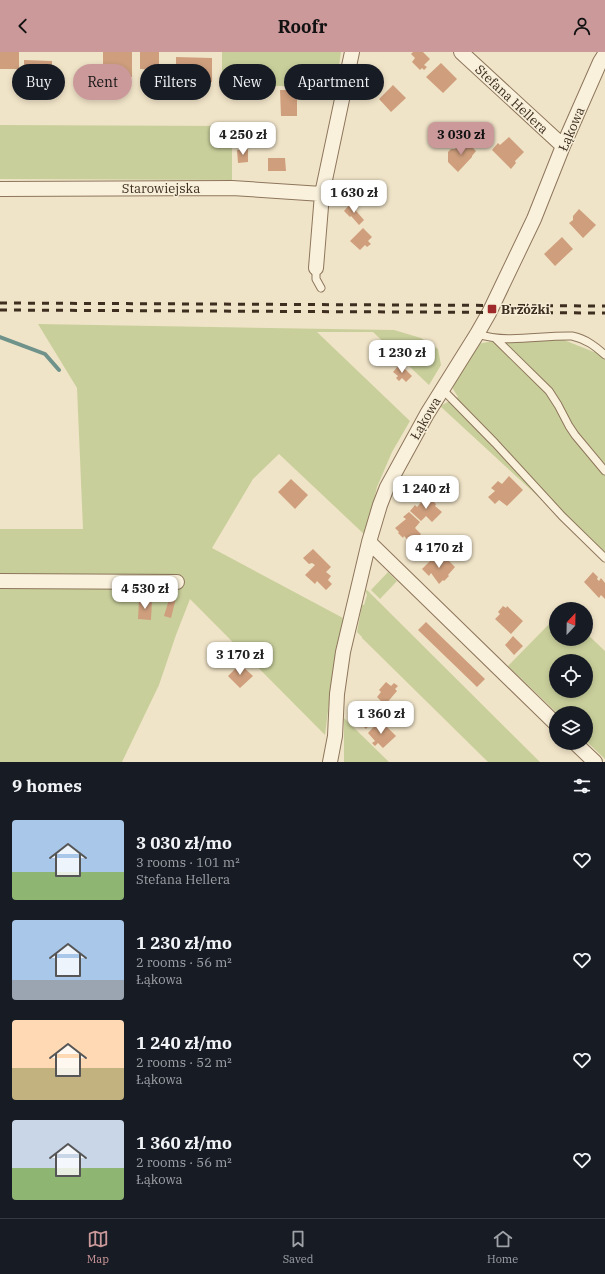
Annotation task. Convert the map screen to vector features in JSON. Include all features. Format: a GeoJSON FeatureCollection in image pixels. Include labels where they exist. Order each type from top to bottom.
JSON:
{"type":"FeatureCollection","features":[{"type":"Feature","properties":{"kind":"street"},"geometry":{"type":"LineString","coordinates":[[316,268],[322,194],[352,52]]}},
{"type":"Feature","properties":{"kind":"street","name":"Stefana Hellera"},"geometry":{"type":"LineString","coordinates":[[461,52],[563,146]]}},
{"type":"Feature","properties":{"kind":"street","name":"Łąkowa"},"geometry":{"type":"LineString","coordinates":[[330,762],[335,736],[337,694],[343,652],[369,542],[387,487],[427,414],[477,334],[493,305],[534,219],[563,146],[605,54]]}},
{"type":"Feature","properties":{"kind":"street","name":"Starowiejska"},"geometry":{"type":"LineString","coordinates":[[0,189],[232,188],[322,194]]}},
{"type":"Feature","properties":{"kind":"street"},"geometry":{"type":"LineString","coordinates":[[369,542],[549,717]]}},
{"type":"Feature","properties":{"kind":"street"},"geometry":{"type":"LineString","coordinates":[[0,582],[177,582]]}},
{"type":"Feature","properties":{"kind":"street"},"geometry":{"type":"LineString","coordinates":[[582,750],[595,762]]}},
{"type":"Feature","properties":{"kind":"lane"},"geometry":{"type":"LineString","coordinates":[[316,268],[316,279],[321,288]]}},
{"type":"Feature","properties":{"kind":"lane"},"geometry":{"type":"LineString","coordinates":[[477,334],[504,340],[572,336],[581,338],[591,343],[605,355]]}},
{"type":"Feature","properties":{"kind":"lane"},"geometry":{"type":"LineString","coordinates":[[496,339],[549,391],[558,405],[568,426],[605,471]]}},
{"type":"Feature","properties":{"kind":"lane"},"geometry":{"type":"LineString","coordinates":[[442,389],[495,443],[562,516],[605,558]]}},
{"type":"Feature","properties":{"kind":"green space"},"geometry":{"type":"Polygon","coordinates":[[[222,52],[341,52],[339,64],[284,64],[284,86],[276,86],[276,64],[222,64],[222,52]]]}},
{"type":"Feature","properties":{"kind":"green space"},"geometry":{"type":"Polygon","coordinates":[[[0,125],[232,126],[232,180],[0,179],[0,125]]]}},
{"type":"Feature","properties":{"kind":"green space"},"geometry":{"type":"Polygon","coordinates":[[[38,324],[394,330],[421,338],[438,349],[441,365],[429,385],[373,332],[317,332],[410,421],[392,452],[377,487],[366,536],[279,454],[253,479],[212,548],[343,618],[325,735],[190,599],[159,685],[122,762],[0,762],[0,529],[83,529],[77,388],[38,324]]]}},
{"type":"Feature","properties":{"kind":"green space"},"geometry":{"type":"Polygon","coordinates":[[[564,340],[594,352],[605,350],[605,558],[440,406],[458,397],[453,389],[454,379],[477,344],[488,342],[564,340]]]}},
{"type":"Feature","properties":{"kind":"green space"},"geometry":{"type":"Polygon","coordinates":[[[388,572],[397,581],[380,599],[371,590],[388,572]]]}},
{"type":"Feature","properties":{"kind":"green space"},"geometry":{"type":"Polygon","coordinates":[[[365,589],[540,762],[488,762],[362,638],[357,632],[362,605],[364,605],[367,595],[365,589]]]}},
{"type":"Feature","properties":{"kind":"green space"},"geometry":{"type":"Polygon","coordinates":[[[549,624],[549,646],[593,646],[593,640],[605,651],[605,759],[593,748],[593,706],[550,706],[508,666],[549,624]]]}},
{"type":"Feature","properties":{"kind":"green space"},"geometry":{"type":"Polygon","coordinates":[[[344,718],[389,762],[344,762],[344,718]]]}},
{"type":"Feature","properties":{"kind":"building"},"geometry":{"type":"Polygon","coordinates":[[[0,52],[19,52],[19,64],[12,64],[12,69],[0,69],[0,52]]]}},
{"type":"Feature","properties":{"kind":"building"},"geometry":{"type":"Polygon","coordinates":[[[103,52],[132,52],[132,64],[103,64],[103,52]]]}},
{"type":"Feature","properties":{"kind":"building"},"geometry":{"type":"Polygon","coordinates":[[[140,52],[159,52],[159,64],[140,64],[140,52]]]}},
{"type":"Feature","properties":{"kind":"building"},"geometry":{"type":"Polygon","coordinates":[[[413,52],[423,52],[430,59],[424,65],[427,67],[424,70],[422,68],[420,70],[412,62],[415,58],[411,54],[413,52]]]}},
{"type":"Feature","properties":{"kind":"building"},"geometry":{"type":"Polygon","coordinates":[[[176,57],[212,58],[212,82],[211,64],[176,64],[176,57]]]}},
{"type":"Feature","properties":{"kind":"building"},"geometry":{"type":"Polygon","coordinates":[[[24,60],[52,61],[52,64],[24,64],[24,60]]]}},
{"type":"Feature","properties":{"kind":"building"},"geometry":{"type":"Polygon","coordinates":[[[441,63],[457,79],[443,93],[426,77],[441,63]]]}},
{"type":"Feature","properties":{"kind":"building"},"geometry":{"type":"Polygon","coordinates":[[[393,85],[406,98],[391,112],[380,100],[384,100],[384,94],[393,85]]]}},
{"type":"Feature","properties":{"kind":"building"},"geometry":{"type":"Polygon","coordinates":[[[280,90],[284,90],[284,100],[297,100],[297,116],[281,116],[280,90]]]}},
{"type":"Feature","properties":{"kind":"building"},"geometry":{"type":"Polygon","coordinates":[[[509,137],[524,152],[515,161],[516,163],[511,169],[492,150],[498,143],[500,145],[509,137]]]}},
{"type":"Feature","properties":{"kind":"building"},"geometry":{"type":"Polygon","coordinates":[[[465,140],[476,151],[458,172],[448,162],[448,152],[451,149],[455,149],[465,140]]]}},
{"type":"Feature","properties":{"kind":"building"},"geometry":{"type":"Polygon","coordinates":[[[248,149],[248,162],[238,163],[237,150],[248,149]]]}},
{"type":"Feature","properties":{"kind":"building"},"geometry":{"type":"Polygon","coordinates":[[[268,158],[285,158],[286,171],[268,171],[268,158]]]}},
{"type":"Feature","properties":{"kind":"building"},"geometry":{"type":"Polygon","coordinates":[[[350,204],[364,220],[359,225],[344,211],[350,204]]]}},
{"type":"Feature","properties":{"kind":"building"},"geometry":{"type":"Polygon","coordinates":[[[579,209],[596,225],[583,238],[569,223],[573,220],[573,216],[579,209]]]}},
{"type":"Feature","properties":{"kind":"building"},"geometry":{"type":"Polygon","coordinates":[[[363,228],[372,237],[368,241],[371,244],[367,247],[365,245],[360,250],[350,241],[363,228]]]}},
{"type":"Feature","properties":{"kind":"building"},"geometry":{"type":"Polygon","coordinates":[[[562,237],[573,249],[555,266],[544,254],[562,237]]]}},
{"type":"Feature","properties":{"kind":"building"},"geometry":{"type":"Polygon","coordinates":[[[400,364],[412,376],[406,382],[402,378],[399,381],[396,378],[398,376],[393,372],[400,364]]]}},
{"type":"Feature","properties":{"kind":"building"},"geometry":{"type":"Polygon","coordinates":[[[509,476],[523,490],[507,506],[499,500],[495,504],[488,497],[495,491],[491,488],[498,481],[502,484],[509,476]]]}},
{"type":"Feature","properties":{"kind":"building"},"geometry":{"type":"Polygon","coordinates":[[[291,479],[308,495],[295,509],[278,492],[291,479]]]}},
{"type":"Feature","properties":{"kind":"building"},"geometry":{"type":"Polygon","coordinates":[[[426,497],[429,500],[431,499],[436,504],[435,506],[442,512],[432,522],[426,516],[421,521],[410,511],[415,505],[417,507],[426,497]]]}},
{"type":"Feature","properties":{"kind":"building"},"geometry":{"type":"Polygon","coordinates":[[[409,512],[420,522],[415,528],[421,534],[411,543],[404,536],[403,538],[395,528],[406,519],[403,517],[409,512]]]}},
{"type":"Feature","properties":{"kind":"building"},"geometry":{"type":"Polygon","coordinates":[[[313,549],[331,567],[326,572],[331,576],[328,580],[332,584],[326,590],[317,581],[315,584],[305,575],[315,565],[312,563],[309,564],[303,558],[313,549]]]}},
{"type":"Feature","properties":{"kind":"building"},"geometry":{"type":"Polygon","coordinates":[[[445,557],[455,567],[448,575],[449,576],[439,584],[431,573],[429,576],[422,569],[433,558],[439,564],[445,557]]]}},
{"type":"Feature","properties":{"kind":"building"},"geometry":{"type":"Polygon","coordinates":[[[593,572],[598,577],[597,579],[599,581],[601,578],[605,583],[605,599],[601,595],[599,598],[584,582],[593,572]]]}},
{"type":"Feature","properties":{"kind":"building"},"geometry":{"type":"Polygon","coordinates":[[[170,596],[176,598],[171,618],[164,616],[170,596]]]}},
{"type":"Feature","properties":{"kind":"building"},"geometry":{"type":"Polygon","coordinates":[[[139,600],[152,601],[151,620],[138,619],[139,600]]]}},
{"type":"Feature","properties":{"kind":"building"},"geometry":{"type":"Polygon","coordinates":[[[503,606],[506,608],[507,606],[523,621],[511,634],[495,619],[500,614],[498,612],[503,606]]]}},
{"type":"Feature","properties":{"kind":"building"},"geometry":{"type":"Polygon","coordinates":[[[426,622],[485,679],[477,687],[418,630],[426,622]]]}},
{"type":"Feature","properties":{"kind":"building"},"geometry":{"type":"Polygon","coordinates":[[[513,636],[523,646],[514,655],[505,645],[513,636]]]}},
{"type":"Feature","properties":{"kind":"building"},"geometry":{"type":"Polygon","coordinates":[[[240,664],[253,676],[240,688],[228,676],[240,664]]]}},
{"type":"Feature","properties":{"kind":"building"},"geometry":{"type":"Polygon","coordinates":[[[386,682],[391,686],[394,683],[398,686],[395,689],[397,691],[385,705],[377,697],[381,692],[379,690],[386,682]]]}},
{"type":"Feature","properties":{"kind":"building"},"geometry":{"type":"Polygon","coordinates":[[[368,714],[374,720],[366,729],[359,722],[368,714]]]}},
{"type":"Feature","properties":{"kind":"building"},"geometry":{"type":"Polygon","coordinates":[[[380,720],[396,736],[383,748],[378,743],[375,746],[372,743],[375,741],[368,733],[380,720]]]}},
{"type":"Feature","properties":{"kind":"waterway"},"geometry":{"type":"LineString","coordinates":[[0,337],[45,354],[59,370]]}},
{"type":"Feature","properties":{"kind":"railway"},"geometry":{"type":"LineString","coordinates":[[0,303],[605,306]]}},
{"type":"Feature","properties":{"kind":"railway"},"geometry":{"type":"LineString","coordinates":[[0,310],[605,313]]}},
{"type":"Feature","properties":{"kind":"place","name":"Brzózki"},"geometry":{"type":"Point","coordinates":[492,309]}}]}
